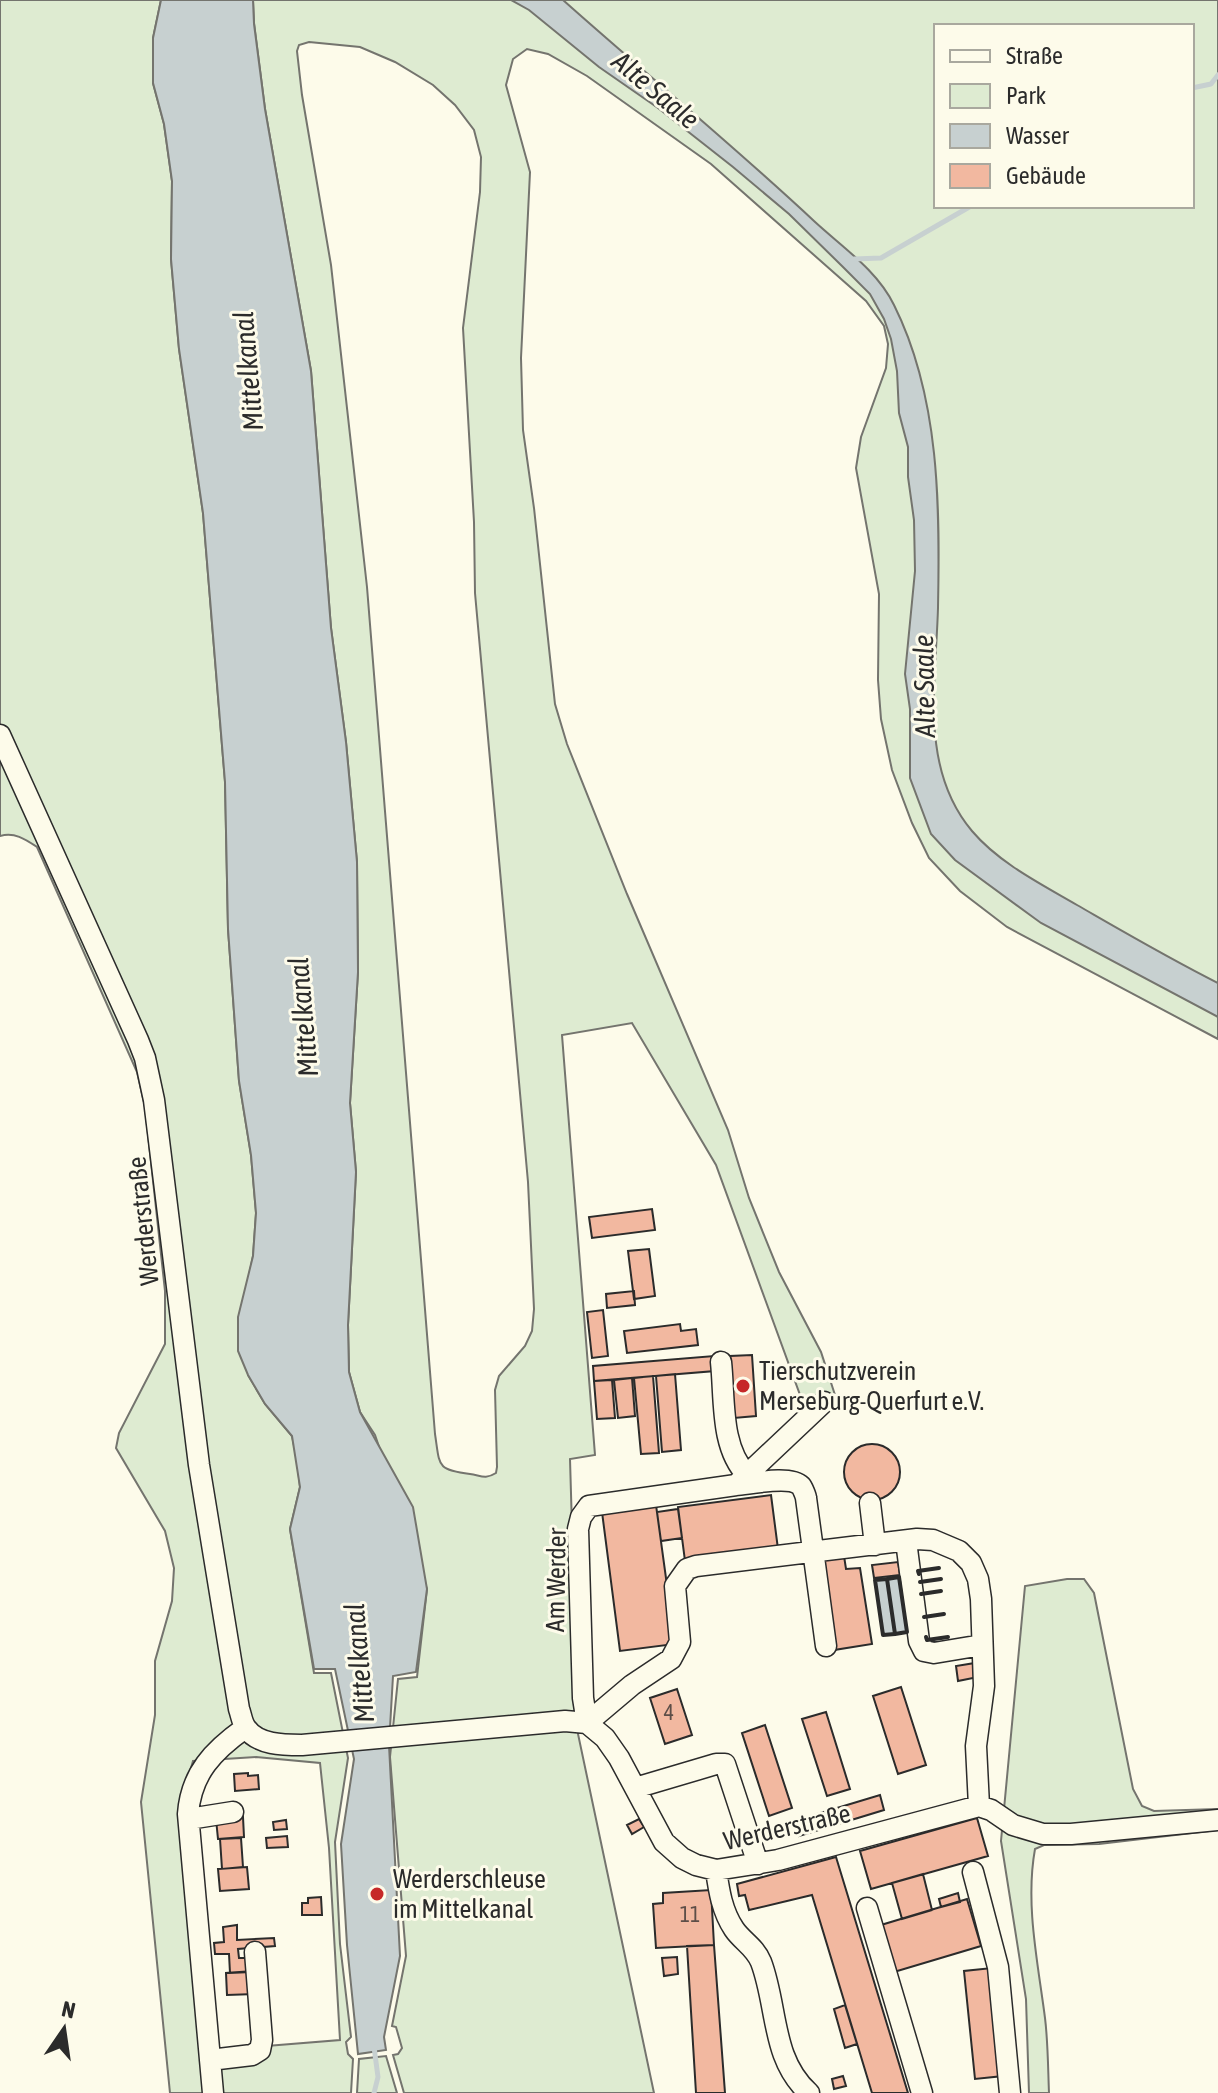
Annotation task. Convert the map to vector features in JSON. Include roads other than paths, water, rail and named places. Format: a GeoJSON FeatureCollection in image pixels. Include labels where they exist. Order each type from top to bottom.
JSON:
{"type":"FeatureCollection","features":[{"type":"Feature","properties":{"kind":"street","name":"Werderstraße"},"geometry":{"type":"LineString","coordinates":[[0,735],[138,1040],[150,1078],[199,1465],[239,1709],[245,1728]]}},
{"type":"Feature","properties":{"kind":"street"},"geometry":{"type":"LineString","coordinates":[[721,1362],[729,1448],[742,1480],[824,1402]]}},
{"type":"Feature","properties":{"kind":"street","name":"Am Werder"},"geometry":{"type":"LineString","coordinates":[[587,1723],[583,1698],[578,1529],[581,1517],[589,1506],[742,1480],[793,1481],[801,1486],[806,1498],[814,1552]]}},
{"type":"Feature","properties":{"kind":"street"},"geometry":{"type":"LineString","coordinates":[[870,1503],[875,1545]]}},
{"type":"Feature","properties":{"kind":"street"},"geometry":{"type":"LineString","coordinates":[[213,2093],[189,1795],[218,1747],[245,1728],[260,1739],[280,1745],[339,1743],[565,1721],[587,1723],[632,1685],[671,1659],[678,1650],[675,1586],[687,1569],[696,1566],[906,1541],[933,1540],[959,1551],[971,1563],[978,1579],[981,1599],[984,1686],[976,1746],[979,1806],[1013,1825],[1043,1834],[1218,1820]]}},
{"type":"Feature","properties":{"kind":"street"},"geometry":{"type":"LineString","coordinates":[[906,1541],[919,1641],[924,1651],[934,1653],[982,1645]]}},
{"type":"Feature","properties":{"kind":"street"},"geometry":{"type":"LineString","coordinates":[[814,1552],[826,1646]]}},
{"type":"Feature","properties":{"kind":"street","name":"Werderstraße"},"geometry":{"type":"LineString","coordinates":[[587,1723],[605,1738],[664,1842],[682,1858],[716,1870],[758,1864],[979,1806]]}},
{"type":"Feature","properties":{"kind":"street"},"geometry":{"type":"LineString","coordinates":[[635,1788],[725,1764],[758,1864]]}},
{"type":"Feature","properties":{"kind":"street"},"geometry":{"type":"LineString","coordinates":[[189,1819],[233,1812]]}},
{"type":"Feature","properties":{"kind":"street"},"geometry":{"type":"LineString","coordinates":[[716,1870],[722,1905],[735,1930],[750,1943],[761,1961],[785,2064],[795,2081],[809,2093]]}},
{"type":"Feature","properties":{"kind":"street"},"geometry":{"type":"LineString","coordinates":[[973,1872],[998,1967],[1010,2093]]}},
{"type":"Feature","properties":{"kind":"street"},"geometry":{"type":"LineString","coordinates":[[867,1908],[922,2093]]}},
{"type":"Feature","properties":{"kind":"street"},"geometry":{"type":"LineString","coordinates":[[210,2060],[252,2055],[260,2050],[262,2040],[255,1952]]}},
{"type":"Feature","properties":{"kind":"water","name":"Mittelkanal"},"geometry":{"type":"Polygon","coordinates":[[[161,0],[253,0],[265,109],[311,371],[331,628],[357,862],[358,972],[350,1103],[356,1172],[348,1325],[349,1372],[360,1412],[413,1507],[427,1589],[416,1672],[393,1676],[389,1745],[400,1956],[384,2037],[386,2050],[358,2054],[341,1844],[354,1759],[335,1669],[314,1669],[290,1529],[300,1487],[292,1436],[265,1404],[238,1351],[238,1317],[253,1256],[256,1213],[251,1155],[239,1081],[228,929],[225,782],[203,513],[179,349],[171,259],[172,181],[164,124],[153,83],[153,38],[161,0]]]}},
{"type":"Feature","properties":{"kind":"water"},"geometry":{"type":"Polygon","coordinates":[[[511,0],[563,0],[858,260],[887,292],[909,340],[929,415],[937,492],[939,570],[934,724],[937,753],[955,806],[983,843],[1021,872],[1218,983],[1218,1017],[1041,923],[955,860],[931,834],[910,778],[910,709],[905,674],[915,571],[914,520],[908,477],[908,447],[899,413],[897,371],[884,319],[870,294],[789,214],[658,108],[599,67],[529,10],[511,0]]]}},
{"type":"Feature","properties":{"kind":"water"},"geometry":{"type":"Polygon","coordinates":[[[899,1577],[907,1632],[883,1635],[875,1580],[899,1577]]]}},
{"type":"Feature","properties":{"kind":"waterway","name":"Alte Saale"},"geometry":{"type":"LineString","coordinates":[[1194,88],[1211,84],[1218,75]]}},
{"type":"Feature","properties":{"kind":"waterway","name":"Alte Saale"},"geometry":{"type":"LineString","coordinates":[[854,259],[881,258],[968,208]]}},
{"type":"Feature","properties":{"kind":"waterway"},"geometry":{"type":"LineString","coordinates":[[374,2047],[378,2077],[374,2093]]}},
{"type":"Feature","properties":{"kind":"place","name":"Tierschutzverein Merseburg-Querfurt e.V."},"geometry":{"type":"Point","coordinates":[743,1386]}},
{"type":"Feature","properties":{"kind":"place","name":"Werderschleuse im Mittelkanal"},"geometry":{"type":"Point","coordinates":[377,1894]}}]}
